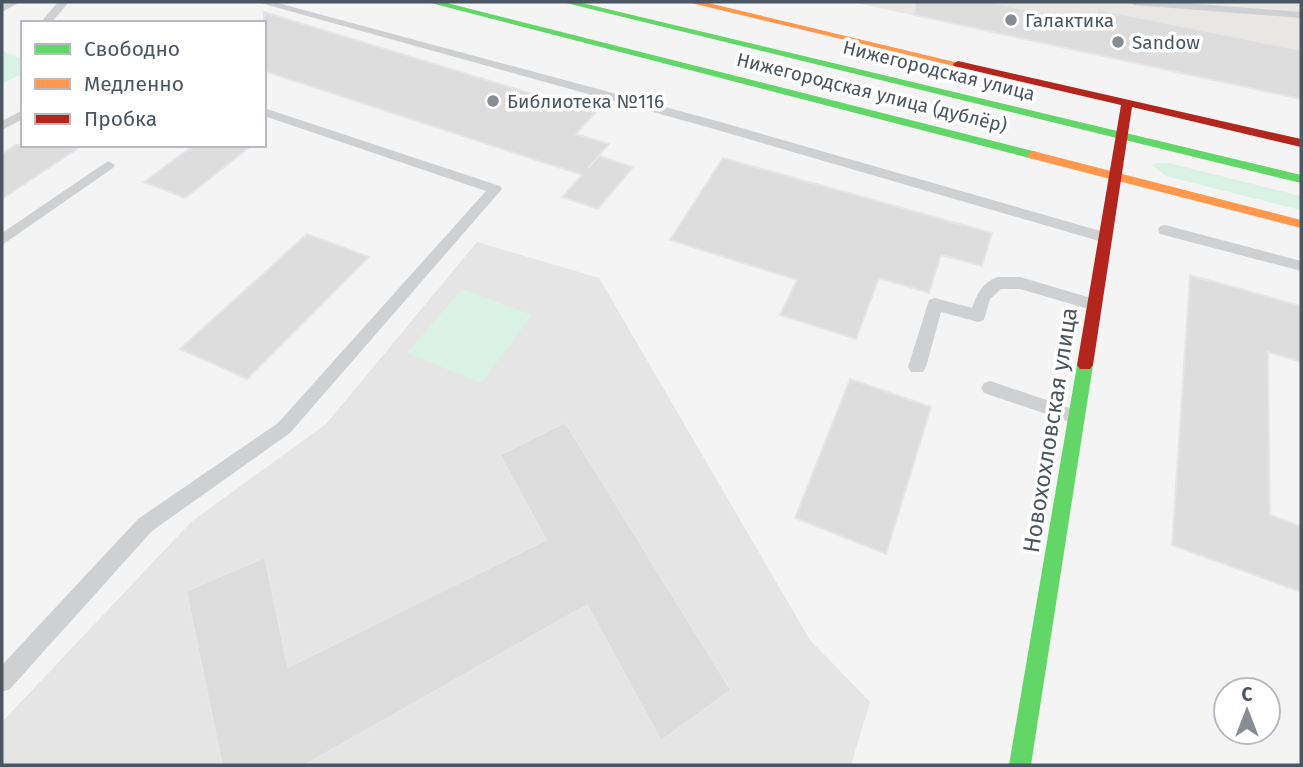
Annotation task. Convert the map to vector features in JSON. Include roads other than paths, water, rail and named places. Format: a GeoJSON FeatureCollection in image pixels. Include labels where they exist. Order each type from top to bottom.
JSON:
{"type":"FeatureCollection","features":[{"type":"Feature","properties":{"kind":"street","name":"Нижегородская улица (дублёр)"},"geometry":{"type":"LineString","coordinates":[[432,2],[1301,224]]}},
{"type":"Feature","properties":{"kind":"street","name":"Нижегородская улица"},"geometry":{"type":"LineString","coordinates":[[567,2],[1301,179]]}},
{"type":"Feature","properties":{"kind":"street","name":"Нижегородская улица"},"geometry":{"type":"LineString","coordinates":[[692,2],[1301,143]]}},
{"type":"Feature","properties":{"kind":"street","name":"Новохохловская улица"},"geometry":{"type":"LineString","coordinates":[[1020,765],[1127,102]]}},
{"type":"Feature","properties":{"kind":"lane"},"geometry":{"type":"LineString","coordinates":[[2,9],[15,2]]}},
{"type":"Feature","properties":{"kind":"lane"},"geometry":{"type":"LineString","coordinates":[[47,21],[64,2]]}},
{"type":"Feature","properties":{"kind":"lane"},"geometry":{"type":"LineString","coordinates":[[262,2],[712,124],[1106,238]]}},
{"type":"Feature","properties":{"kind":"lane"},"geometry":{"type":"LineString","coordinates":[[1135,2],[1301,15]]}},
{"type":"Feature","properties":{"kind":"lane"},"geometry":{"type":"LineString","coordinates":[[2,681],[145,525],[284,428],[495,189],[266,112]]}},
{"type":"Feature","properties":{"kind":"lane"},"geometry":{"type":"LineString","coordinates":[[2,126],[21,115]]}},
{"type":"Feature","properties":{"kind":"lane"},"geometry":{"type":"LineString","coordinates":[[2,240],[108,165]]}},
{"type":"Feature","properties":{"kind":"lane"},"geometry":{"type":"LineString","coordinates":[[1165,230],[1301,266]]}},
{"type":"Feature","properties":{"kind":"lane"},"geometry":{"type":"LineString","coordinates":[[917,367],[935,304],[978,316],[983,297],[997,283],[1020,282],[1093,304]]}},
{"type":"Feature","properties":{"kind":"lane"},"geometry":{"type":"LineString","coordinates":[[990,388],[1076,417]]}},
{"type":"Feature","properties":{"kind":"place","name":"Галактика"},"geometry":{"type":"Point","coordinates":[1011,20]}},
{"type":"Feature","properties":{"kind":"place","name":"Sandow"},"geometry":{"type":"Point","coordinates":[1118,42]}},
{"type":"Feature","properties":{"kind":"place","name":"Библиотека №116"},"geometry":{"type":"Point","coordinates":[493,101]}}]}
